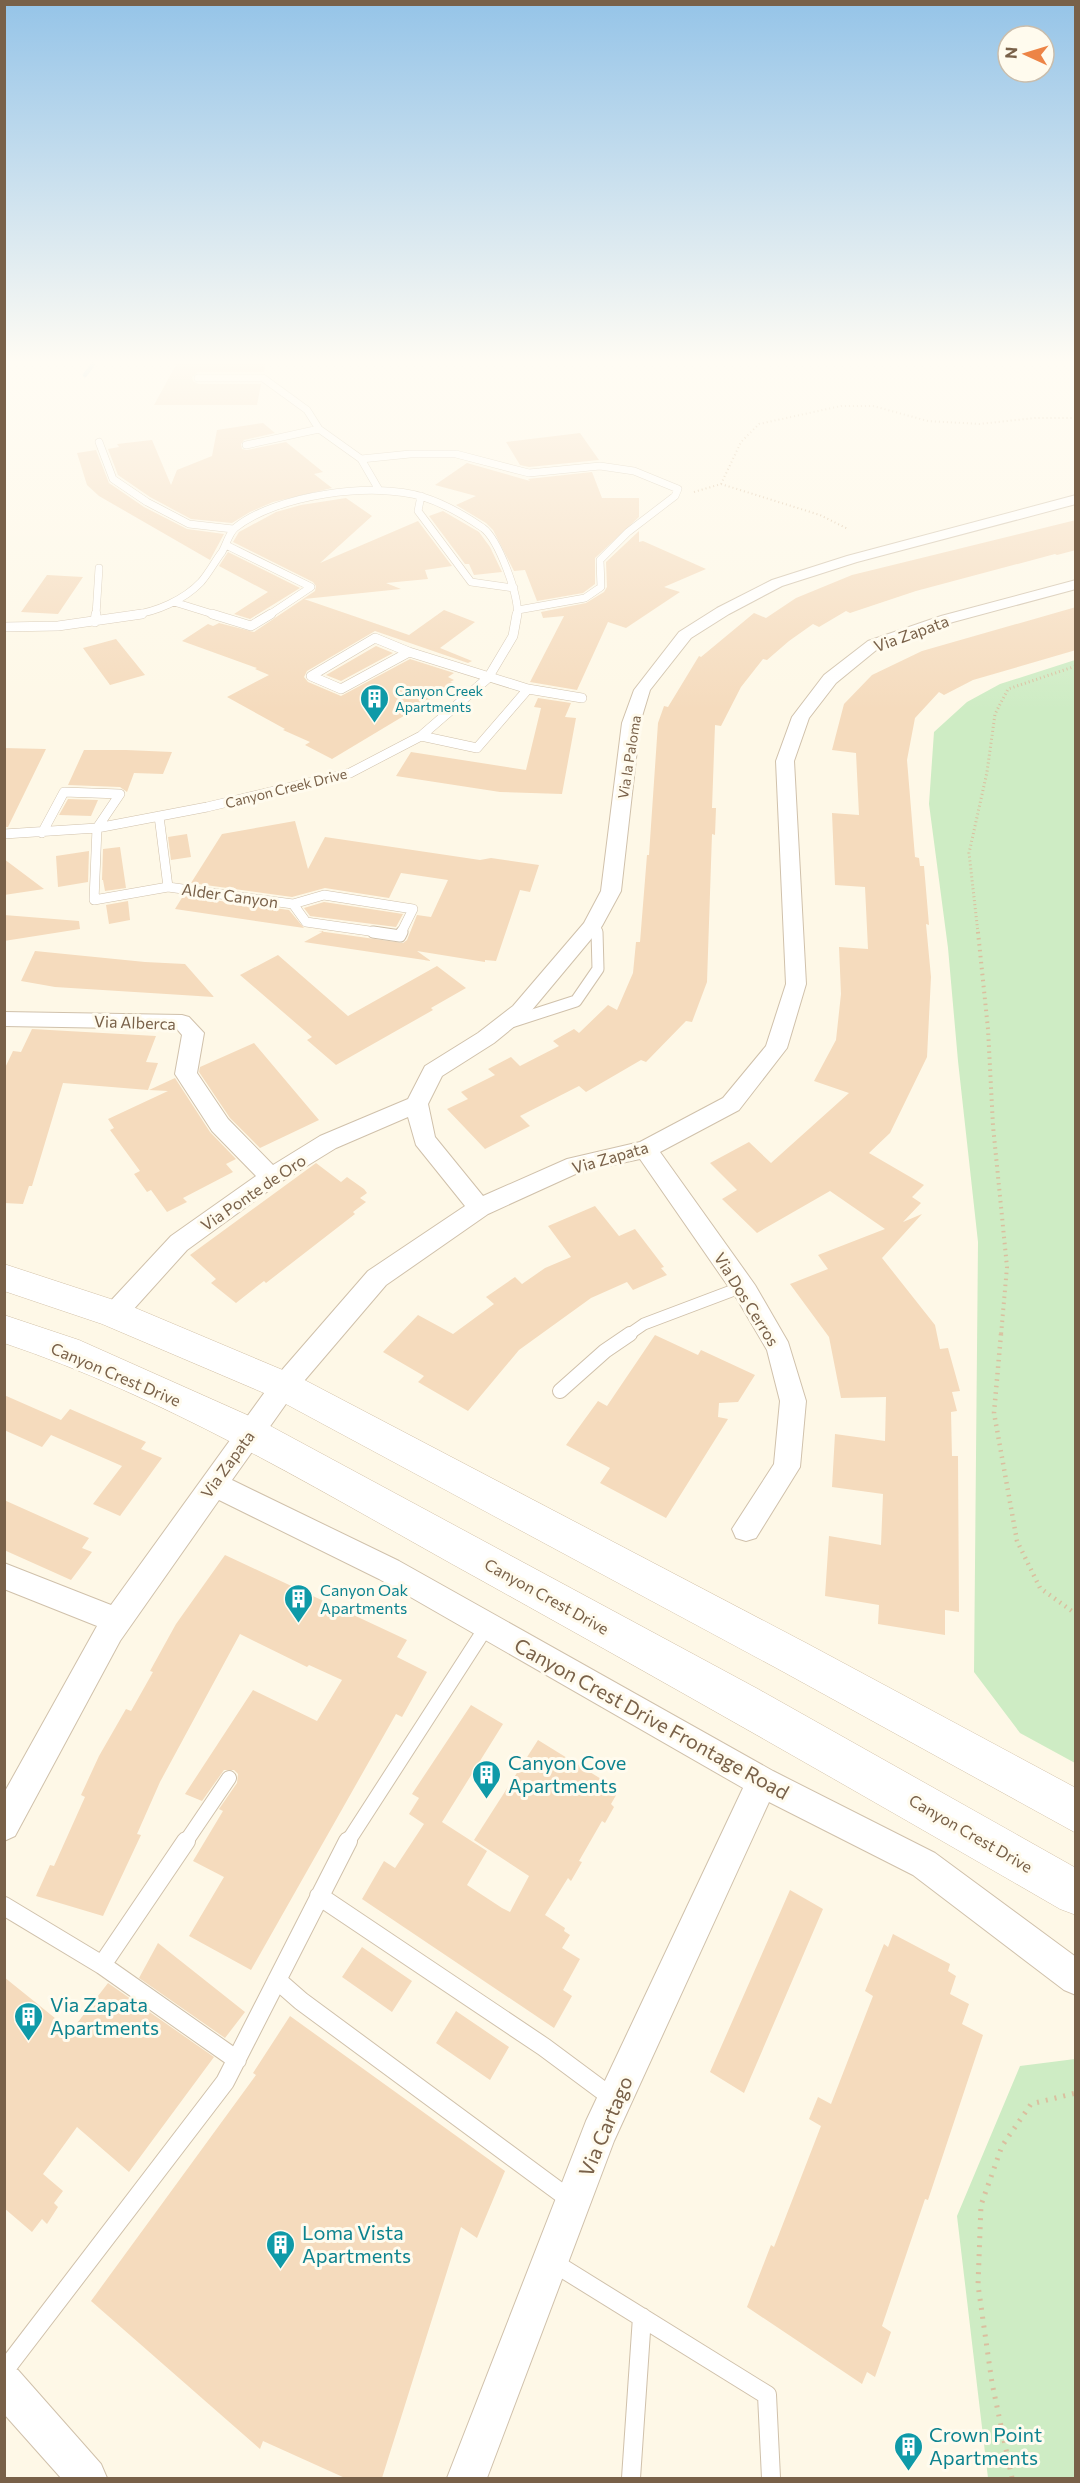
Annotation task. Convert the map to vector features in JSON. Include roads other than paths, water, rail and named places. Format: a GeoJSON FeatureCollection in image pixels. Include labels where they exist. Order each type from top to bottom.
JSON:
{"type":"FeatureCollection","features":[{"type":"Feature","properties":{"kind":"main road"},"geometry":{"type":"LineString","coordinates":[[4,1277],[114,1314],[284,1386],[804,1662],[1076,1812]]}},
{"type":"Feature","properties":{"kind":"main road","name":"Canyon Crest Drive"},"geometry":{"type":"LineString","coordinates":[[4,1329],[67,1350],[250,1433],[743,1703],[1076,1893]]}},
{"type":"Feature","properties":{"kind":"street","name":"Via la Paloma"},"geometry":{"type":"LineString","coordinates":[[417,1104],[433,1071],[486,1038],[520,1011],[592,926],[611,891],[631,723],[642,690],[662,662],[686,635],[723,611],[777,583],[852,559],[1076,499]]}},
{"type":"Feature","properties":{"kind":"street","name":"Via Zapata"},"geometry":{"type":"LineString","coordinates":[[4,1825],[117,1621],[284,1386],[377,1278],[480,1208],[575,1165],[646,1149],[731,1104],[776,1048],[796,984],[785,761],[801,717],[830,680],[874,644],[947,619],[1076,584]]}},
{"type":"Feature","properties":{"kind":"street","name":"Via Alberca"},"geometry":{"type":"LineString","coordinates":[[4,1019],[182,1022],[193,1033],[186,1074],[220,1125],[271,1177]]}},
{"type":"Feature","properties":{"kind":"street","name":"Via Ponte de Oro"},"geometry":{"type":"LineString","coordinates":[[114,1314],[179,1243],[271,1177],[328,1142],[417,1104]]}},
{"type":"Feature","properties":{"kind":"street"},"geometry":{"type":"LineString","coordinates":[[417,1104],[424,1139],[453,1178],[480,1208]]}},
{"type":"Feature","properties":{"kind":"street","name":"Via Dos Cerros"},"geometry":{"type":"LineString","coordinates":[[646,1149],[742,1287],[779,1349],[793,1401],[787,1467],[746,1529]]}},
{"type":"Feature","properties":{"kind":"street","name":"Canyon Crest Drive Frontage Road"},"geometry":{"type":"LineString","coordinates":[[213,1484],[389,1570],[762,1782],[924,1864],[1076,1978]]}},
{"type":"Feature","properties":{"kind":"street"},"geometry":{"type":"LineString","coordinates":[[4,1576],[117,1621]]}},
{"type":"Feature","properties":{"kind":"street","name":"Via Cartago"},"geometry":{"type":"LineString","coordinates":[[467,2478],[550,2260],[615,2099],[762,1782]]}},
{"type":"Feature","properties":{"kind":"street"},"geometry":{"type":"LineString","coordinates":[[4,2384],[87,2478]]}},
{"type":"Feature","properties":{"kind":"lane"},"geometry":{"type":"LineString","coordinates":[[4,627],[58,626],[141,614],[174,602],[201,582],[226,545],[233,530],[189,524],[147,502],[113,479]]}},
{"type":"Feature","properties":{"kind":"lane"},"geometry":{"type":"LineString","coordinates":[[373,479],[379,490]]}},
{"type":"Feature","properties":{"kind":"lane"},"geometry":{"type":"LineString","coordinates":[[518,610],[585,598],[601,587],[600,560],[627,532],[675,496],[678,489],[653,479]]}},
{"type":"Feature","properties":{"kind":"lane","name":"Canyon Creek Drive"},"geometry":{"type":"LineString","coordinates":[[4,834],[97,828],[350,773],[421,736],[488,678],[513,636],[518,610],[514,588],[490,533],[459,511],[421,496],[379,490],[339,492],[307,497],[267,511],[233,530]]}},
{"type":"Feature","properties":{"kind":"lane"},"geometry":{"type":"LineString","coordinates":[[421,496],[418,511],[471,582],[514,588]]}},
{"type":"Feature","properties":{"kind":"lane"},"geometry":{"type":"LineString","coordinates":[[174,602],[251,626],[299,597],[311,586],[226,545]]}},
{"type":"Feature","properties":{"kind":"lane"},"geometry":{"type":"LineString","coordinates":[[95,622],[99,568]]}},
{"type":"Feature","properties":{"kind":"lane"},"geometry":{"type":"LineString","coordinates":[[409,652],[341,689],[311,676],[375,638],[409,652],[488,678],[528,689],[582,698]]}},
{"type":"Feature","properties":{"kind":"lane"},"geometry":{"type":"LineString","coordinates":[[421,736],[477,748],[528,689]]}},
{"type":"Feature","properties":{"kind":"lane"},"geometry":{"type":"LineString","coordinates":[[42,833],[64,792],[120,794],[97,828]]}},
{"type":"Feature","properties":{"kind":"lane","name":"Alder Canyon"},"geometry":{"type":"LineString","coordinates":[[159,816],[168,887]]}},
{"type":"Feature","properties":{"kind":"lane","name":"Alder Canyon"},"geometry":{"type":"LineString","coordinates":[[97,828],[94,900],[168,887],[293,904],[324,895],[413,909],[400,936],[306,922],[293,904]]}},
{"type":"Feature","properties":{"kind":"lane"},"geometry":{"type":"LineString","coordinates":[[504,1024],[576,1001],[598,969],[596,918]]}},
{"type":"Feature","properties":{"kind":"lane"},"geometry":{"type":"LineString","coordinates":[[560,1391],[605,1351],[644,1324],[742,1287]]}},
{"type":"Feature","properties":{"kind":"lane"},"geometry":{"type":"LineString","coordinates":[[4,2371],[225,2082],[344,1849],[487,1626]]}},
{"type":"Feature","properties":{"kind":"lane"},"geometry":{"type":"LineString","coordinates":[[102,1965],[229,1778]]}},
{"type":"Feature","properties":{"kind":"lane"},"geometry":{"type":"LineString","coordinates":[[319,1896],[544,2047],[615,2099]]}},
{"type":"Feature","properties":{"kind":"lane"},"geometry":{"type":"LineString","coordinates":[[4,1906],[102,1965],[237,2060]]}},
{"type":"Feature","properties":{"kind":"lane"},"geometry":{"type":"LineString","coordinates":[[277,1980],[301,2001],[573,2202]]}},
{"type":"Feature","properties":{"kind":"lane"},"geometry":{"type":"LineString","coordinates":[[550,2260],[767,2396],[771,2478]]}},
{"type":"Feature","properties":{"kind":"lane"},"geometry":{"type":"LineString","coordinates":[[631,2478],[642,2317]]}},
{"type":"Feature","properties":{"kind":"place","name":"Canyon Creek Apartments"},"geometry":{"type":"Point","coordinates":[374,724]}},
{"type":"Feature","properties":{"kind":"place","name":"Canyon Oak Apartments"},"geometry":{"type":"Point","coordinates":[299,1624]}},
{"type":"Feature","properties":{"kind":"place","name":"Canyon Cove Apartments"},"geometry":{"type":"Point","coordinates":[487,1800]}},
{"type":"Feature","properties":{"kind":"place","name":"Via Zapata Apartments"},"geometry":{"type":"Point","coordinates":[29,2042]}},
{"type":"Feature","properties":{"kind":"place","name":"Loma Vista Apartments"},"geometry":{"type":"Point","coordinates":[281,2270]}},
{"type":"Feature","properties":{"kind":"place","name":"Crown Point Apartments"},"geometry":{"type":"Point","coordinates":[908,2472]}}]}
